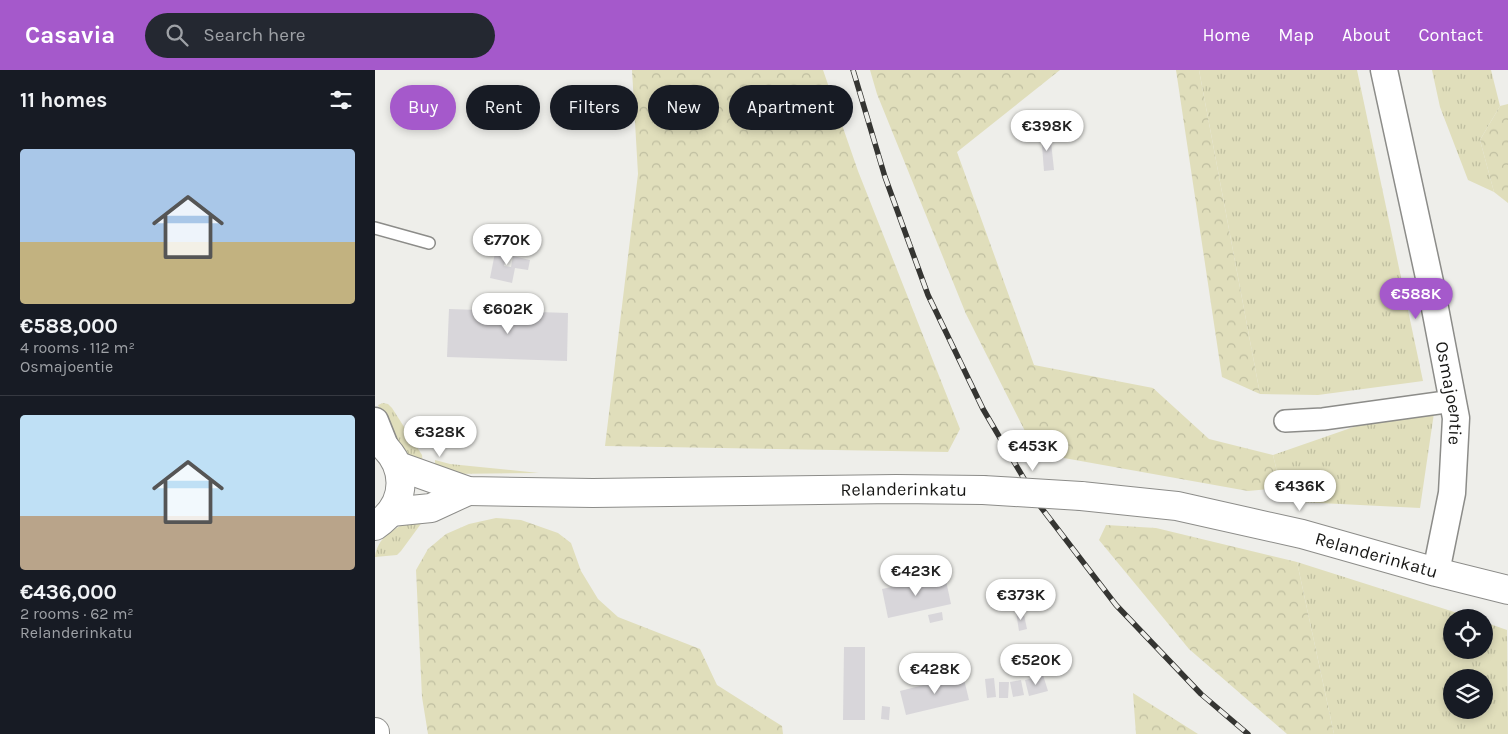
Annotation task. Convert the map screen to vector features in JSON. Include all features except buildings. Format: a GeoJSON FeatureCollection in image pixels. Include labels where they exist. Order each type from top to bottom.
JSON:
{"type":"FeatureCollection","features":[{"type":"Feature","properties":{"kind":"main road","name":"Relanderinkatu"},"geometry":{"type":"LineString","coordinates":[[386,450],[468,492]]}},
{"type":"Feature","properties":{"kind":"main road"},"geometry":{"type":"LineString","coordinates":[[383,519],[397,501],[400,489],[400,477],[386,450]]}},
{"type":"Feature","properties":{"kind":"main road","name":"Relanderinkatu"},"geometry":{"type":"LineString","coordinates":[[383,519],[431,508],[468,492],[593,493],[896,489],[983,490],[1081,496],[1177,506],[1303,534],[1436,572],[1508,590]]}},
{"type":"Feature","properties":{"kind":"street","name":"Osmajoentie"},"geometry":{"type":"LineString","coordinates":[[1384,70],[1430,282],[1456,418],[1452,493],[1436,572]]}},
{"type":"Feature","properties":{"kind":"street"},"geometry":{"type":"LineString","coordinates":[[1285,421],[1323,419],[1453,401]]}},
{"type":"Feature","properties":{"kind":"street"},"geometry":{"type":"LineString","coordinates":[[375,421],[386,450]]}},
{"type":"Feature","properties":{"kind":"lane"},"geometry":{"type":"LineString","coordinates":[[375,228],[429,243]]}},
{"type":"Feature","properties":{"kind":"green space"},"geometry":{"type":"Polygon","coordinates":[[[632,70],[823,70],[828,85],[729,85],[729,130],[844,130],[858,171],[960,429],[948,452],[605,446],[638,174],[635,130],[638,130],[638,85],[633,85],[632,70]]]}},
{"type":"Feature","properties":{"kind":"green space"},"geometry":{"type":"Polygon","coordinates":[[[870,70],[1060,70],[957,152],[1034,365],[1153,388],[1209,439],[1273,455],[1281,488],[1248,491],[1036,453],[966,314],[877,94],[870,70]]]}},
{"type":"Feature","properties":{"kind":"green space"},"geometry":{"type":"Polygon","coordinates":[[[1176,70],[1199,70],[1260,394],[1222,377],[1176,70]]]}},
{"type":"Feature","properties":{"kind":"green space"},"geometry":{"type":"Polygon","coordinates":[[[1199,70],[1357,70],[1423,381],[1318,395],[1260,394],[1199,70]]]}},
{"type":"Feature","properties":{"kind":"green space"},"geometry":{"type":"Polygon","coordinates":[[[1432,70],[1491,70],[1500,106],[1480,140],[1494,192],[1468,180],[1440,107],[1432,70]]]}},
{"type":"Feature","properties":{"kind":"green space"},"geometry":{"type":"Polygon","coordinates":[[[1508,104],[1508,203],[1494,192],[1480,140],[1500,106],[1508,104]]]}},
{"type":"Feature","properties":{"kind":"green space"},"geometry":{"type":"Polygon","coordinates":[[[388,404],[392,408],[422,455],[423,467],[401,447],[391,432],[378,405],[388,404]]]}},
{"type":"Feature","properties":{"kind":"green space"},"geometry":{"type":"Polygon","coordinates":[[[1414,406],[1434,413],[1420,508],[1300,502],[1281,488],[1273,455],[1414,406]]]}},
{"type":"Feature","properties":{"kind":"green space"},"geometry":{"type":"Polygon","coordinates":[[[435,460],[450,464],[539,473],[450,474],[435,469],[435,460]]]}},
{"type":"Feature","properties":{"kind":"green space"},"geometry":{"type":"Polygon","coordinates":[[[424,515],[423,521],[397,555],[375,557],[377,548],[386,535],[424,515]]]}},
{"type":"Feature","properties":{"kind":"green space"},"geometry":{"type":"Polygon","coordinates":[[[496,518],[521,520],[558,533],[571,543],[581,571],[598,599],[618,617],[700,649],[717,685],[782,726],[783,734],[428,734],[422,697],[416,570],[428,549],[446,534],[469,524],[496,518]]]}},
{"type":"Feature","properties":{"kind":"green space"},"geometry":{"type":"Polygon","coordinates":[[[1106,525],[1156,528],[1297,562],[1334,734],[1287,734],[1189,649],[1099,540],[1106,525]]]}},
{"type":"Feature","properties":{"kind":"green space"},"geometry":{"type":"Polygon","coordinates":[[[1297,562],[1445,609],[1443,609],[1443,659],[1493,659],[1493,625],[1507,630],[1508,734],[1334,734],[1297,562]]]}},
{"type":"Feature","properties":{"kind":"green space"},"geometry":{"type":"Polygon","coordinates":[[[1133,693],[1198,734],[1136,734],[1133,693]]]}},
{"type":"Feature","properties":{"kind":"railway"},"geometry":{"type":"LineString","coordinates":[[853,70],[885,177],[928,295],[983,409],[1040,506],[1116,605],[1201,694],[1248,734]]}}]}
